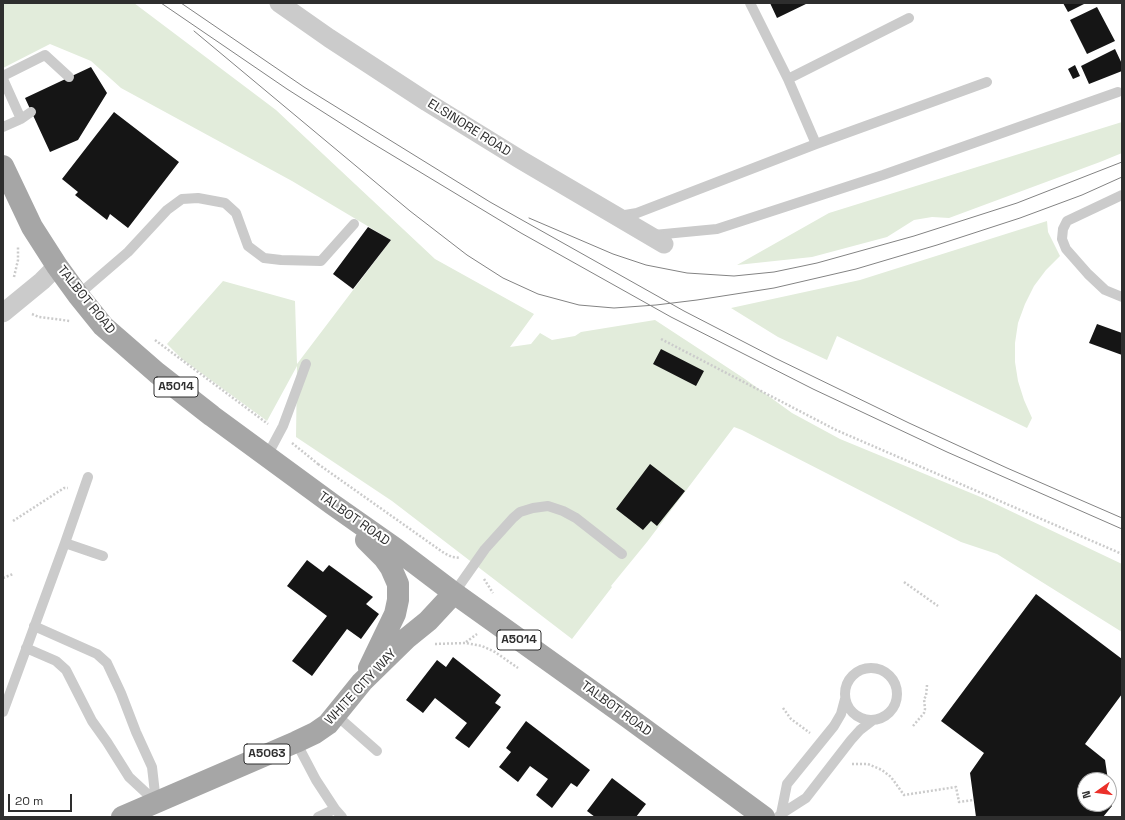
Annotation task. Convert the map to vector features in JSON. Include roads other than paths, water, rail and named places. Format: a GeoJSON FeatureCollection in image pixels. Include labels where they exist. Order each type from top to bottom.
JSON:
{"type":"FeatureCollection","features":[{"type":"Feature","properties":{"kind":"main road","name":"TALBOT ROAD"},"geometry":{"type":"LineString","coordinates":[[3,166],[32,227],[78,295],[103,326],[157,373],[267,456],[396,549],[454,593],[629,718],[774,816]]}},
{"type":"Feature","properties":{"kind":"main road"},"geometry":{"type":"LineString","coordinates":[[332,504],[384,558],[391,568],[398,584],[398,600],[395,614],[362,682]]}},
{"type":"Feature","properties":{"kind":"main road","name":"WHITE CITY WAY"},"geometry":{"type":"LineString","coordinates":[[122,817],[315,733],[328,724],[362,682],[407,638],[428,621],[454,593]]}},
{"type":"Feature","properties":{"kind":"street","name":"ELSINORE ROAD"},"geometry":{"type":"LineString","coordinates":[[279,3],[329,38],[427,102],[657,240]]}},
{"type":"Feature","properties":{"kind":"street"},"geometry":{"type":"LineString","coordinates":[[3,313],[42,281],[57,266]]}},
{"type":"Feature","properties":{"kind":"lane"},"geometry":{"type":"LineString","coordinates":[[750,3],[788,79],[816,144]]}},
{"type":"Feature","properties":{"kind":"lane"},"geometry":{"type":"LineString","coordinates":[[788,79],[909,18]]}},
{"type":"Feature","properties":{"kind":"lane"},"geometry":{"type":"LineString","coordinates":[[20,119],[3,77],[45,55],[69,77]]}},
{"type":"Feature","properties":{"kind":"lane"},"geometry":{"type":"LineString","coordinates":[[616,216],[638,213],[816,144],[987,82]]}},
{"type":"Feature","properties":{"kind":"lane"},"geometry":{"type":"LineString","coordinates":[[657,240],[717,229],[882,175],[1118,92]]}},
{"type":"Feature","properties":{"kind":"lane"},"geometry":{"type":"LineString","coordinates":[[3,127],[31,112]]}},
{"type":"Feature","properties":{"kind":"lane"},"geometry":{"type":"LineString","coordinates":[[1122,195],[1067,221],[1062,229],[1062,239],[1066,249],[1088,274],[1105,290],[1122,297]]}},
{"type":"Feature","properties":{"kind":"lane"},"geometry":{"type":"LineString","coordinates":[[78,295],[128,252],[167,210],[182,199],[198,198],[224,203],[236,213],[248,246],[264,258],[322,261],[354,224]]}},
{"type":"Feature","properties":{"kind":"lane"},"geometry":{"type":"LineString","coordinates":[[267,456],[279,433],[306,364]]}},
{"type":"Feature","properties":{"kind":"lane"},"geometry":{"type":"LineString","coordinates":[[3,712],[88,477]]}},
{"type":"Feature","properties":{"kind":"lane"},"geometry":{"type":"LineString","coordinates":[[454,593],[485,549],[513,518],[520,512],[533,508],[548,506],[563,511],[576,518],[622,554]]}},
{"type":"Feature","properties":{"kind":"lane"},"geometry":{"type":"LineString","coordinates":[[65,543],[103,556]]}},
{"type":"Feature","properties":{"kind":"lane"},"geometry":{"type":"LineString","coordinates":[[34,626],[97,654],[107,663],[121,692],[136,732],[152,767],[156,802]]}},
{"type":"Feature","properties":{"kind":"lane"},"geometry":{"type":"LineString","coordinates":[[26,648],[56,661],[66,670],[92,721],[130,778],[156,802]]}},
{"type":"Feature","properties":{"kind":"lane"},"geometry":{"type":"LineString","coordinates":[[872,667],[880,669],[887,673],[896,686],[896,701],[893,708],[888,714],[881,718],[865,720],[858,717],[852,713],[847,706],[845,699],[844,691],[846,684],[856,672],[864,668],[872,667]]}},
{"type":"Feature","properties":{"kind":"lane"},"geometry":{"type":"LineString","coordinates":[[774,816],[788,784],[834,726],[841,714],[845,699]]}},
{"type":"Feature","properties":{"kind":"lane"},"geometry":{"type":"LineString","coordinates":[[336,715],[377,751]]}},
{"type":"Feature","properties":{"kind":"lane"},"geometry":{"type":"LineString","coordinates":[[774,816],[806,798],[860,730],[873,720]]}},
{"type":"Feature","properties":{"kind":"lane"},"geometry":{"type":"LineString","coordinates":[[296,742],[316,780],[338,813],[318,817]]}},
{"type":"Feature","properties":{"kind":"tram line"},"geometry":{"type":"LineString","coordinates":[[161,3],[287,89],[367,140],[521,233],[671,317],[813,389],[947,452],[1122,529]]}},
{"type":"Feature","properties":{"kind":"tram line"},"geometry":{"type":"LineString","coordinates":[[181,3],[304,87],[490,202],[684,311],[775,358],[909,423],[1122,518]]}},
{"type":"Feature","properties":{"kind":"tram line"},"geometry":{"type":"LineString","coordinates":[[194,31],[410,211],[467,255],[503,278],[538,294],[579,305],[614,308],[697,300],[774,288],[856,269],[1020,218],[1082,195],[1122,177]]}},
{"type":"Feature","properties":{"kind":"tram line"},"geometry":{"type":"LineString","coordinates":[[529,218],[613,254],[646,265],[687,273],[734,276],[774,272],[817,263],[914,236],[1017,203],[1122,162]]}}]}
